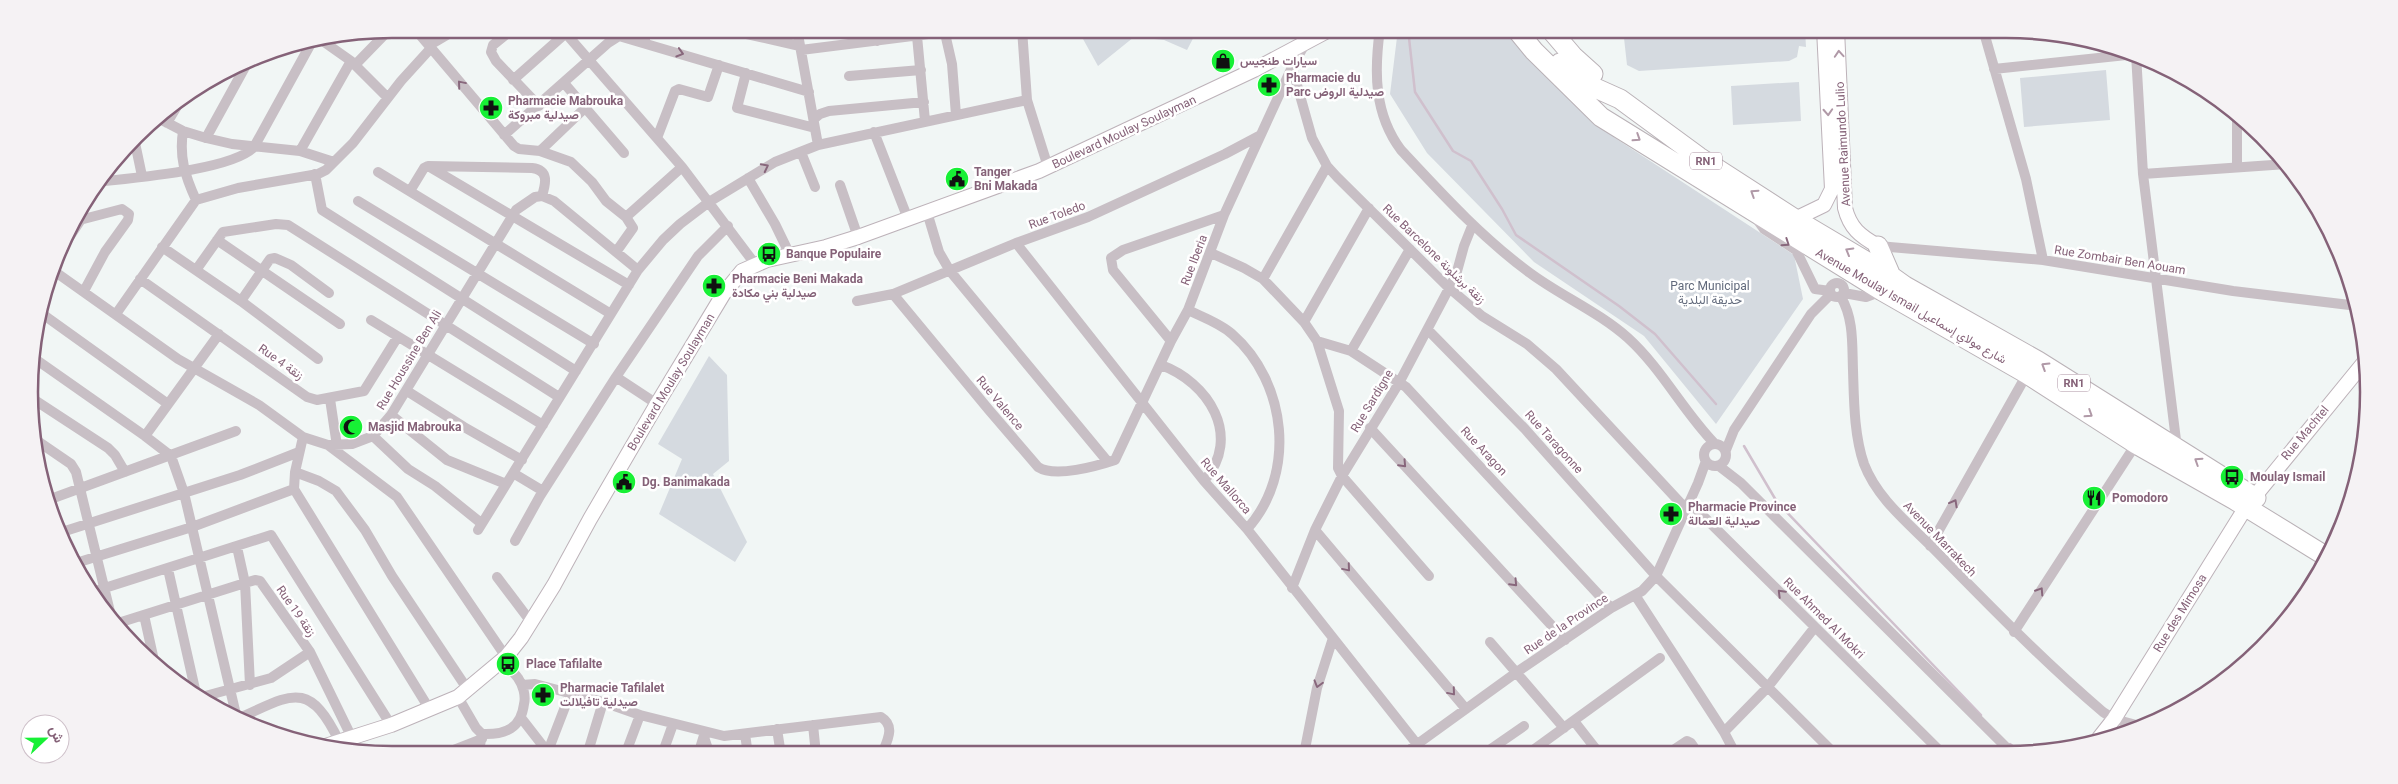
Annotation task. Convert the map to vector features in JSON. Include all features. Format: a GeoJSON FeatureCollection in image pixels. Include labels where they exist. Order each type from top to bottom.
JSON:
{"type":"FeatureCollection","features":[{"type":"Feature","properties":{"kind":"highway"},"geometry":{"type":"LineString","coordinates":[[1511,38],[1536,69],[1555,87],[1570,100],[1596,113]]}},
{"type":"Feature","properties":{"kind":"highway","name":"Avenue Moulay Ismail شارع مولاي إسماعيل"},"geometry":{"type":"LineString","coordinates":[[1523,38],[1596,113],[1750,211],[1886,283],[1905,286],[2038,361],[2177,448],[2322,553]]}},
{"type":"Feature","properties":{"kind":"highway","name":"Avenue Moulay Ismail شارع مولاي إسماعيل"},"geometry":{"type":"LineString","coordinates":[[1539,38],[1559,62],[1579,78],[1591,86],[1620,99],[1699,157],[1795,219],[1886,283],[2026,374],[2136,444],[2327,543]]}},
{"type":"Feature","properties":{"kind":"highway"},"geometry":{"type":"LineString","coordinates":[[1558,38],[1573,56],[1620,99]]}},
{"type":"Feature","properties":{"kind":"highway"},"geometry":{"type":"LineString","coordinates":[[1878,246],[1886,283]]}},
{"type":"Feature","properties":{"kind":"main road","name":"Boulevard Moulay Soulayman"},"geometry":{"type":"LineString","coordinates":[[337,742],[430,710],[463,693],[503,659],[531,622],[554,585],[657,404],[724,293],[742,271],[755,264],[858,237],[1048,167],[1254,70],[1315,38]]}},
{"type":"Feature","properties":{"kind":"main road","name":"Avenue Raimundo Lulio"},"geometry":{"type":"LineString","coordinates":[[1795,219],[1824,205],[1832,189],[1824,38]]}},
{"type":"Feature","properties":{"kind":"main road","name":"Avenue Raimundo Lulio"},"geometry":{"type":"LineString","coordinates":[[1837,38],[1845,208],[1850,224],[1856,231],[1878,246]]}},
{"type":"Feature","properties":{"kind":"main road","name":"Rue Machtel"},"geometry":{"type":"LineString","coordinates":[[2250,502],[2360,368]]}},
{"type":"Feature","properties":{"kind":"main road","name":"Rue des Mimosa"},"geometry":{"type":"LineString","coordinates":[[2103,733],[2114,719],[2250,502]]}},
{"type":"Feature","properties":{"kind":"street"},"geometry":{"type":"LineString","coordinates":[[300,151],[353,63],[377,38]]}},
{"type":"Feature","properties":{"kind":"street"},"geometry":{"type":"LineString","coordinates":[[425,38],[433,45],[516,148],[540,151],[576,166],[592,182],[606,201],[626,217],[633,228],[616,252]]}},
{"type":"Feature","properties":{"kind":"street"},"geometry":{"type":"LineString","coordinates":[[433,45],[435,38]]}},
{"type":"Feature","properties":{"kind":"street"},"geometry":{"type":"LineString","coordinates":[[116,314],[196,200],[238,188],[315,174],[326,170],[353,143],[387,97],[433,45],[444,38]]}},
{"type":"Feature","properties":{"kind":"street"},"geometry":{"type":"LineString","coordinates":[[502,38],[493,45],[491,52],[513,80],[539,106]]}},
{"type":"Feature","properties":{"kind":"street"},"geometry":{"type":"LineString","coordinates":[[513,80],[557,38]]}},
{"type":"Feature","properties":{"kind":"street"},"geometry":{"type":"LineString","coordinates":[[570,38],[682,167],[755,264]]}},
{"type":"Feature","properties":{"kind":"street"},"geometry":{"type":"LineString","coordinates":[[504,135],[616,38]]}},
{"type":"Feature","properties":{"kind":"street"},"geometry":{"type":"LineString","coordinates":[[627,38],[809,92]]}},
{"type":"Feature","properties":{"kind":"street"},"geometry":{"type":"LineString","coordinates":[[644,42],[645,38]]}},
{"type":"Feature","properties":{"kind":"street"},"geometry":{"type":"LineString","coordinates":[[760,38],[800,48],[904,38]]}},
{"type":"Feature","properties":{"kind":"street"},"geometry":{"type":"LineString","coordinates":[[798,38],[818,145]]}},
{"type":"Feature","properties":{"kind":"street"},"geometry":{"type":"LineString","coordinates":[[876,38],[877,42]]}},
{"type":"Feature","properties":{"kind":"street"},"geometry":{"type":"LineString","coordinates":[[917,38],[925,121]]}},
{"type":"Feature","properties":{"kind":"street"},"geometry":{"type":"LineString","coordinates":[[946,38],[952,64],[956,115]]}},
{"type":"Feature","properties":{"kind":"street"},"geometry":{"type":"LineString","coordinates":[[1022,38],[1027,100],[1048,167]]}},
{"type":"Feature","properties":{"kind":"street"},"geometry":{"type":"LineString","coordinates":[[1380,38],[1377,88],[1384,121],[1390,136],[1472,226],[1497,248],[1550,288],[1586,308],[1628,338],[1664,379],[1696,424],[1718,449],[1740,483]]}},
{"type":"Feature","properties":{"kind":"street"},"geometry":{"type":"LineString","coordinates":[[1985,38],[2026,179],[2043,260]]}},
{"type":"Feature","properties":{"kind":"street"},"geometry":{"type":"LineString","coordinates":[[325,44],[353,63],[387,97]]}},
{"type":"Feature","properties":{"kind":"street"},"geometry":{"type":"LineString","coordinates":[[1292,67],[1305,44]]}},
{"type":"Feature","properties":{"kind":"street"},"geometry":{"type":"LineString","coordinates":[[108,181],[183,170],[236,159],[246,155],[254,146],[311,47]]}},
{"type":"Feature","properties":{"kind":"street"},"geometry":{"type":"LineString","coordinates":[[1994,69],[2119,56]]}},
{"type":"Feature","properties":{"kind":"street"},"geometry":{"type":"LineString","coordinates":[[2136,62],[2143,174],[2177,448]]}},
{"type":"Feature","properties":{"kind":"street"},"geometry":{"type":"LineString","coordinates":[[657,138],[675,91],[679,89],[708,98],[719,65]]}},
{"type":"Feature","properties":{"kind":"street","name":"Rue Iberia"},"geometry":{"type":"LineString","coordinates":[[1112,461],[1143,404],[1170,342],[1188,310],[1224,215],[1292,67]]}},
{"type":"Feature","properties":{"kind":"street","name":"Rue Barcelone زنقة برشلونة"},"geometry":{"type":"LineString","coordinates":[[1292,67],[1305,120],[1327,166],[1448,287],[1482,316],[1527,344],[1556,368],[1688,506]]}},
{"type":"Feature","properties":{"kind":"street"},"geometry":{"type":"LineString","coordinates":[[206,138],[243,70]]}},
{"type":"Feature","properties":{"kind":"street"},"geometry":{"type":"LineString","coordinates":[[849,76],[921,70]]}},
{"type":"Feature","properties":{"kind":"street"},"geometry":{"type":"LineString","coordinates":[[746,73],[737,108],[814,123]]}},
{"type":"Feature","properties":{"kind":"street"},"geometry":{"type":"LineString","coordinates":[[564,83],[624,153]]}},
{"type":"Feature","properties":{"kind":"street"},"geometry":{"type":"LineString","coordinates":[[373,436],[408,469],[435,486],[479,527],[594,344],[638,270],[663,240],[680,224],[709,202],[748,178],[818,145],[1027,100]]}},
{"type":"Feature","properties":{"kind":"street"},"geometry":{"type":"LineString","coordinates":[[814,123],[820,114],[829,111],[924,102]]}},
{"type":"Feature","properties":{"kind":"street"},"geometry":{"type":"LineString","coordinates":[[540,151],[585,108]]}},
{"type":"Feature","properties":{"kind":"street"},"geometry":{"type":"LineString","coordinates":[[167,123],[173,114]]}},
{"type":"Feature","properties":{"kind":"street"},"geometry":{"type":"LineString","coordinates":[[163,121],[183,131],[206,138],[300,151],[334,162]]}},
{"type":"Feature","properties":{"kind":"street"},"geometry":{"type":"LineString","coordinates":[[2237,123],[2237,167]]}},
{"type":"Feature","properties":{"kind":"street"},"geometry":{"type":"LineString","coordinates":[[183,131],[181,153],[183,170],[196,200]]}},
{"type":"Feature","properties":{"kind":"street"},"geometry":{"type":"LineString","coordinates":[[874,132],[908,219]]}},
{"type":"Feature","properties":{"kind":"street","name":"Rue Toledo"},"geometry":{"type":"LineString","coordinates":[[857,301],[893,294],[1016,243],[1088,217],[1260,136]]}},
{"type":"Feature","properties":{"kind":"street"},"geometry":{"type":"LineString","coordinates":[[136,147],[142,176]]}},
{"type":"Feature","properties":{"kind":"street"},"geometry":{"type":"LineString","coordinates":[[801,152],[816,187]]}},
{"type":"Feature","properties":{"kind":"street"},"geometry":{"type":"LineString","coordinates":[[2143,174],[2278,164]]}},
{"type":"Feature","properties":{"kind":"street"},"geometry":{"type":"LineString","coordinates":[[428,166],[629,286]]}},
{"type":"Feature","properties":{"kind":"street"},"geometry":{"type":"LineString","coordinates":[[410,191],[424,168],[428,166],[537,169],[542,171],[546,178],[542,196],[554,201],[638,270]]}},
{"type":"Feature","properties":{"kind":"street"},"geometry":{"type":"LineString","coordinates":[[1263,279],[1327,166]]}},
{"type":"Feature","properties":{"kind":"street"},"geometry":{"type":"LineString","coordinates":[[626,217],[682,167]]}},
{"type":"Feature","properties":{"kind":"street"},"geometry":{"type":"LineString","coordinates":[[378,172],[611,314]]}},
{"type":"Feature","properties":{"kind":"street"},"geometry":{"type":"LineString","coordinates":[[315,174],[322,210],[576,371]]}},
{"type":"Feature","properties":{"kind":"street"},"geometry":{"type":"LineString","coordinates":[[748,178],[775,224],[790,255]]}},
{"type":"Feature","properties":{"kind":"street"},"geometry":{"type":"LineString","coordinates":[[840,185],[858,237]]}},
{"type":"Feature","properties":{"kind":"street","name":"Rue Houssine Ben Ali"},"geometry":{"type":"LineString","coordinates":[[333,446],[352,444],[373,436],[391,415],[512,216],[528,200],[542,196]]}},
{"type":"Feature","properties":{"kind":"street"},"geometry":{"type":"LineString","coordinates":[[358,200],[594,344]]}},
{"type":"Feature","properties":{"kind":"street"},"geometry":{"type":"LineString","coordinates":[[1304,322],[1369,208]]}},
{"type":"Feature","properties":{"kind":"street"},"geometry":{"type":"LineString","coordinates":[[82,220],[122,209],[129,214],[128,220],[105,252],[84,291]]}},
{"type":"Feature","properties":{"kind":"street"},"geometry":{"type":"LineString","coordinates":[[1750,211],[1764,229],[1796,250],[1811,285],[1812,313]]}},
{"type":"Feature","properties":{"kind":"street"},"geometry":{"type":"LineString","coordinates":[[927,212],[937,247],[950,271],[1112,461]]}},
{"type":"Feature","properties":{"kind":"street"},"geometry":{"type":"LineString","coordinates":[[1170,342],[1113,270],[1110,258],[1123,250],[1224,215]]}},
{"type":"Feature","properties":{"kind":"street"},"geometry":{"type":"LineString","coordinates":[[196,270],[224,231],[276,224],[288,225],[559,397]]}},
{"type":"Feature","properties":{"kind":"street"},"geometry":{"type":"LineString","coordinates":[[515,541],[543,491],[698,256],[728,226]]}},
{"type":"Feature","properties":{"kind":"street","name":"Rue Sardigne"},"geometry":{"type":"LineString","coordinates":[[1292,588],[1315,530],[1342,476],[1399,382],[1456,275],[1472,226]]}},
{"type":"Feature","properties":{"kind":"street"},"geometry":{"type":"LineString","coordinates":[[217,240],[264,270],[340,324]]}},
{"type":"Feature","properties":{"kind":"street","name":"Rue Mallorca"},"geometry":{"type":"LineString","coordinates":[[1016,243],[1204,481],[1247,530],[1418,746]]}},
{"type":"Feature","properties":{"kind":"street"},"geometry":{"type":"LineString","coordinates":[[162,246],[241,301],[318,359]]}},
{"type":"Feature","properties":{"kind":"street","name":"Rue Zombair Ben Aouam"},"geometry":{"type":"LineString","coordinates":[[1878,246],[2043,260],[2242,292],[2349,305]]}},
{"type":"Feature","properties":{"kind":"street"},"geometry":{"type":"LineString","coordinates":[[1352,352],[1410,248]]}},
{"type":"Feature","properties":{"kind":"street"},"geometry":{"type":"LineString","coordinates":[[1211,253],[1263,279],[1304,322],[1317,340],[1339,411],[1338,468],[1342,476],[1429,576]]}},
{"type":"Feature","properties":{"kind":"street"},"geometry":{"type":"LineString","coordinates":[[241,301],[270,260],[281,259],[329,293]]}},
{"type":"Feature","properties":{"kind":"street"},"geometry":{"type":"LineString","coordinates":[[58,273],[194,369],[259,406],[303,437],[333,446],[397,498],[522,685],[525,700],[522,718],[513,727],[502,733],[482,737],[462,746]]}},
{"type":"Feature","properties":{"kind":"street","name":"Rue 4 زنقة"},"geometry":{"type":"LineString","coordinates":[[140,279],[307,397],[317,400],[364,391],[397,338]]}},
{"type":"Feature","properties":{"kind":"street"},"geometry":{"type":"LineString","coordinates":[[1811,285],[1820,291],[1830,292],[1834,297],[1843,295],[1866,297],[1886,283]]}},
{"type":"Feature","properties":{"kind":"street"},"geometry":{"type":"LineString","coordinates":[[1830,292],[1812,313],[1734,430],[1718,449],[1704,455],[1713,465],[1740,483],[2005,746]]}},
{"type":"Feature","properties":{"kind":"street","name":"Rue Valence"},"geometry":{"type":"LineString","coordinates":[[893,294],[1038,467],[1047,471],[1066,470],[1112,461]]}},
{"type":"Feature","properties":{"kind":"street","name":"Avenue Marrakech"},"geometry":{"type":"LineString","coordinates":[[1843,295],[1850,317],[1856,422],[1864,464],[1875,485],[1891,506],[2014,632],[2067,682],[2114,719],[2132,724]]}},
{"type":"Feature","properties":{"kind":"street"},"geometry":{"type":"LineString","coordinates":[[1188,310],[1231,333],[1249,353],[1266,379],[1279,418],[1279,460],[1274,484],[1264,505],[1247,530]]}},
{"type":"Feature","properties":{"kind":"street"},"geometry":{"type":"LineString","coordinates":[[46,316],[168,404]]}},
{"type":"Feature","properties":{"kind":"street"},"geometry":{"type":"LineString","coordinates":[[371,320],[397,338],[543,425]]}},
{"type":"Feature","properties":{"kind":"street","name":"Rue Taragonne"},"geometry":{"type":"LineString","coordinates":[[1428,330],[1532,435],[1656,576],[1767,688],[1828,746]]}},
{"type":"Feature","properties":{"kind":"street"},"geometry":{"type":"LineString","coordinates":[[146,436],[219,334]]}},
{"type":"Feature","properties":{"kind":"street","name":"Rue Aragon"},"geometry":{"type":"LineString","coordinates":[[1317,340],[1352,352],[1399,382],[1423,403],[1611,608]]}},
{"type":"Feature","properties":{"kind":"street"},"geometry":{"type":"LineString","coordinates":[[39,361],[146,436],[171,456],[184,493],[234,709]]}},
{"type":"Feature","properties":{"kind":"street"},"geometry":{"type":"LineString","coordinates":[[1161,365],[1183,374],[1193,382],[1214,412],[1220,427],[1221,442],[1217,459],[1204,481]]}},
{"type":"Feature","properties":{"kind":"street"},"geometry":{"type":"LineString","coordinates":[[1930,546],[2026,374]]}},
{"type":"Feature","properties":{"kind":"street"},"geometry":{"type":"LineString","coordinates":[[616,378],[657,404]]}},
{"type":"Feature","properties":{"kind":"street"},"geometry":{"type":"LineString","coordinates":[[407,391],[464,427],[522,460]]}},
{"type":"Feature","properties":{"kind":"street"},"geometry":{"type":"LineString","coordinates":[[330,399],[333,446]]}},
{"type":"Feature","properties":{"kind":"street"},"geometry":{"type":"LineString","coordinates":[[38,402],[108,448],[115,455],[125,472]]}},
{"type":"Feature","properties":{"kind":"street"},"geometry":{"type":"LineString","coordinates":[[391,415],[448,460],[506,484]]}},
{"type":"Feature","properties":{"kind":"street"},"geometry":{"type":"LineString","coordinates":[[1370,428],[1565,640]]}},
{"type":"Feature","properties":{"kind":"street"},"geometry":{"type":"LineString","coordinates":[[54,498],[236,431]]}},
{"type":"Feature","properties":{"kind":"street"},"geometry":{"type":"LineString","coordinates":[[303,437],[294,472],[294,489],[430,710]]}},
{"type":"Feature","properties":{"kind":"street"},"geometry":{"type":"LineString","coordinates":[[42,444],[71,464],[77,475],[108,604]]}},
{"type":"Feature","properties":{"kind":"street"},"geometry":{"type":"LineString","coordinates":[[2014,632],[2136,444]]}},
{"type":"Feature","properties":{"kind":"street","name":"Rue de la Province"},"geometry":{"type":"LineString","coordinates":[[1423,746],[1466,709],[1517,672],[1611,608],[1648,587],[1656,576],[1698,483],[1713,465],[1718,449]]}},
{"type":"Feature","properties":{"kind":"street"},"geometry":{"type":"LineString","coordinates":[[65,531],[240,475],[299,452]]}},
{"type":"Feature","properties":{"kind":"street"},"geometry":{"type":"LineString","coordinates":[[294,472],[319,481],[336,491],[365,530],[463,693],[476,728],[482,737],[480,746]]}},
{"type":"Feature","properties":{"kind":"street"},"geometry":{"type":"LineString","coordinates":[[513,473],[543,491]]}},
{"type":"Feature","properties":{"kind":"street"},"geometry":{"type":"LineString","coordinates":[[80,561],[192,527],[294,489]]}},
{"type":"Feature","properties":{"kind":"street","name":"Rue Ahmed Al Mokri"},"geometry":{"type":"LineString","coordinates":[[1688,506],[1815,627],[1935,746]]}},
{"type":"Feature","properties":{"kind":"street"},"geometry":{"type":"LineString","coordinates":[[1315,530],[1466,709]]}},
{"type":"Feature","properties":{"kind":"street"},"geometry":{"type":"LineString","coordinates":[[98,590],[238,547],[266,535],[274,538],[391,725]]}},
{"type":"Feature","properties":{"kind":"street"},"geometry":{"type":"LineString","coordinates":[[238,547],[245,583],[250,685]]}},
{"type":"Feature","properties":{"kind":"street"},"geometry":{"type":"LineString","coordinates":[[168,569],[196,687]]}},
{"type":"Feature","properties":{"kind":"street"},"geometry":{"type":"LineString","coordinates":[[497,576],[531,622]]}},
{"type":"Feature","properties":{"kind":"street","name":"Rue 19 زنقة"},"geometry":{"type":"LineString","coordinates":[[245,583],[260,581],[310,652],[346,739]]}},
{"type":"Feature","properties":{"kind":"street"},"geometry":{"type":"LineString","coordinates":[[122,622],[245,583]]}},
{"type":"Feature","properties":{"kind":"street"},"geometry":{"type":"LineString","coordinates":[[1635,595],[1731,746]]}},
{"type":"Feature","properties":{"kind":"street"},"geometry":{"type":"LineString","coordinates":[[144,615],[153,654]]}},
{"type":"Feature","properties":{"kind":"street"},"geometry":{"type":"LineString","coordinates":[[1724,732],[1767,688],[1815,627]]}},
{"type":"Feature","properties":{"kind":"street"},"geometry":{"type":"LineString","coordinates":[[1306,746],[1317,688],[1332,638]]}},
{"type":"Feature","properties":{"kind":"street"},"geometry":{"type":"LineString","coordinates":[[1490,642],[1564,728]]}},
{"type":"Feature","properties":{"kind":"street"},"geometry":{"type":"LineString","coordinates":[[209,695],[271,678],[310,652]]}},
{"type":"Feature","properties":{"kind":"street"},"geometry":{"type":"LineString","coordinates":[[1539,746],[1660,658]]}},
{"type":"Feature","properties":{"kind":"street"},"geometry":{"type":"LineString","coordinates":[[522,685],[535,684],[603,702],[704,734],[724,736],[881,717],[889,724],[890,730],[885,746]]}},
{"type":"Feature","properties":{"kind":"street"},"geometry":{"type":"LineString","coordinates":[[549,746],[570,694]]}},
{"type":"Feature","properties":{"kind":"street"},"geometry":{"type":"LineString","coordinates":[[245,715],[290,696],[301,696],[311,702],[346,739]]}},
{"type":"Feature","properties":{"kind":"street"},"geometry":{"type":"LineString","coordinates":[[590,746],[603,702]]}},
{"type":"Feature","properties":{"kind":"street"},"geometry":{"type":"LineString","coordinates":[[628,746],[640,715]]}},
{"type":"Feature","properties":{"kind":"street"},"geometry":{"type":"LineString","coordinates":[[522,718],[541,746]]}},
{"type":"Feature","properties":{"kind":"street"},"geometry":{"type":"LineString","coordinates":[[1574,721],[1594,746]]}},
{"type":"Feature","properties":{"kind":"street"},"geometry":{"type":"LineString","coordinates":[[665,746],[673,724]]}},
{"type":"Feature","properties":{"kind":"street"},"geometry":{"type":"LineString","coordinates":[[813,725],[815,746]]}},
{"type":"Feature","properties":{"kind":"street"},"geometry":{"type":"LineString","coordinates":[[1495,746],[1524,726]]}},
{"type":"Feature","properties":{"kind":"street"},"geometry":{"type":"LineString","coordinates":[[777,729],[780,746]]}},
{"type":"Feature","properties":{"kind":"street"},"geometry":{"type":"LineString","coordinates":[[701,746],[704,734]]}},
{"type":"Feature","properties":{"kind":"street"},"geometry":{"type":"LineString","coordinates":[[704,734],[707,746]]}},
{"type":"Feature","properties":{"kind":"street"},"geometry":{"type":"LineString","coordinates":[[745,734],[747,746]]}},
{"type":"Feature","properties":{"kind":"street"},"geometry":{"type":"LineString","coordinates":[[1679,746],[1690,742],[1693,746]]}},
{"type":"Feature","properties":{"kind":"green space"},"geometry":{"type":"Polygon","coordinates":[[[1084,38],[1133,38],[1098,66],[1084,38]]]}},
{"type":"Feature","properties":{"kind":"green space"},"geometry":{"type":"Polygon","coordinates":[[[1144,38],[1193,38],[1187,50],[1164,40],[1144,38]]]}},
{"type":"Feature","properties":{"kind":"green space","name":"Parc Municipal حديقة البلدية"},"geometry":{"type":"Polygon","coordinates":[[[1397,38],[1516,38],[1550,76],[1615,138],[1794,255],[1803,299],[1716,424],[1644,336],[1534,262],[1427,153],[1390,94],[1397,38]]]}},
{"type":"Feature","properties":{"kind":"green space"},"geometry":{"type":"Polygon","coordinates":[[[1624,38],[1806,38],[1806,47],[1799,46],[1797,57],[1789,61],[1639,71],[1627,65],[1624,38]]]}},
{"type":"Feature","properties":{"kind":"green space"},"geometry":{"type":"Polygon","coordinates":[[[2106,70],[2110,120],[2024,127],[2020,78],[2106,70]]]}},
{"type":"Feature","properties":{"kind":"green space"},"geometry":{"type":"Polygon","coordinates":[[[1799,82],[1801,121],[1733,125],[1731,86],[1799,82]]]}},
{"type":"Feature","properties":{"kind":"green space"},"geometry":{"type":"Polygon","coordinates":[[[709,356],[727,375],[729,461],[713,474],[747,542],[735,562],[659,514],[682,459],[658,444],[709,356]]]}},
{"type":"Feature","properties":{"kind":"waterway"},"geometry":{"type":"LineString","coordinates":[[1409,38],[1415,92],[1453,151],[1471,161],[1502,209],[1516,235],[1619,306],[1655,334],[1716,404]]}},
{"type":"Feature","properties":{"kind":"waterway"},"geometry":{"type":"LineString","coordinates":[[1744,446],[1777,502],[1981,715]]}},
{"type":"Feature","properties":{"kind":"place","name":"سيارات طنجيس"},"geometry":{"type":"Point","coordinates":[1223,61]}},
{"type":"Feature","properties":{"kind":"place","name":"Pharmacie du Parc صيدلية الروض"},"geometry":{"type":"Point","coordinates":[1269,85]}},
{"type":"Feature","properties":{"kind":"place","name":"Pharmacie Mabrouka صيدلية مبروكة"},"geometry":{"type":"Point","coordinates":[491,108]}},
{"type":"Feature","properties":{"kind":"place","name":"Tanger Bni Makada"},"geometry":{"type":"Point","coordinates":[957,179]}},
{"type":"Feature","properties":{"kind":"place","name":"Banque Populaire"},"geometry":{"type":"Point","coordinates":[769,254]}},
{"type":"Feature","properties":{"kind":"place","name":"Pharmacie Beni Makada صيدلية بني مكادة"},"geometry":{"type":"Point","coordinates":[714,286]}},
{"type":"Feature","properties":{"kind":"place","name":"Masjid Mabrouka"},"geometry":{"type":"Point","coordinates":[351,427]}},
{"type":"Feature","properties":{"kind":"place","name":"Moulay Ismail"},"geometry":{"type":"Point","coordinates":[2232,477]}},
{"type":"Feature","properties":{"kind":"place","name":"Dg. Banimakada"},"geometry":{"type":"Point","coordinates":[624,482]}},
{"type":"Feature","properties":{"kind":"place","name":"Pomodoro"},"geometry":{"type":"Point","coordinates":[2094,498]}},
{"type":"Feature","properties":{"kind":"place","name":"Pharmacie Province صيدلية العمالة"},"geometry":{"type":"Point","coordinates":[1671,514]}},
{"type":"Feature","properties":{"kind":"place","name":"Place Tafilalte"},"geometry":{"type":"Point","coordinates":[508,664]}},
{"type":"Feature","properties":{"kind":"place","name":"Pharmacie Tafilalet صيدلية تافيلالت"},"geometry":{"type":"Point","coordinates":[543,695]}}]}
